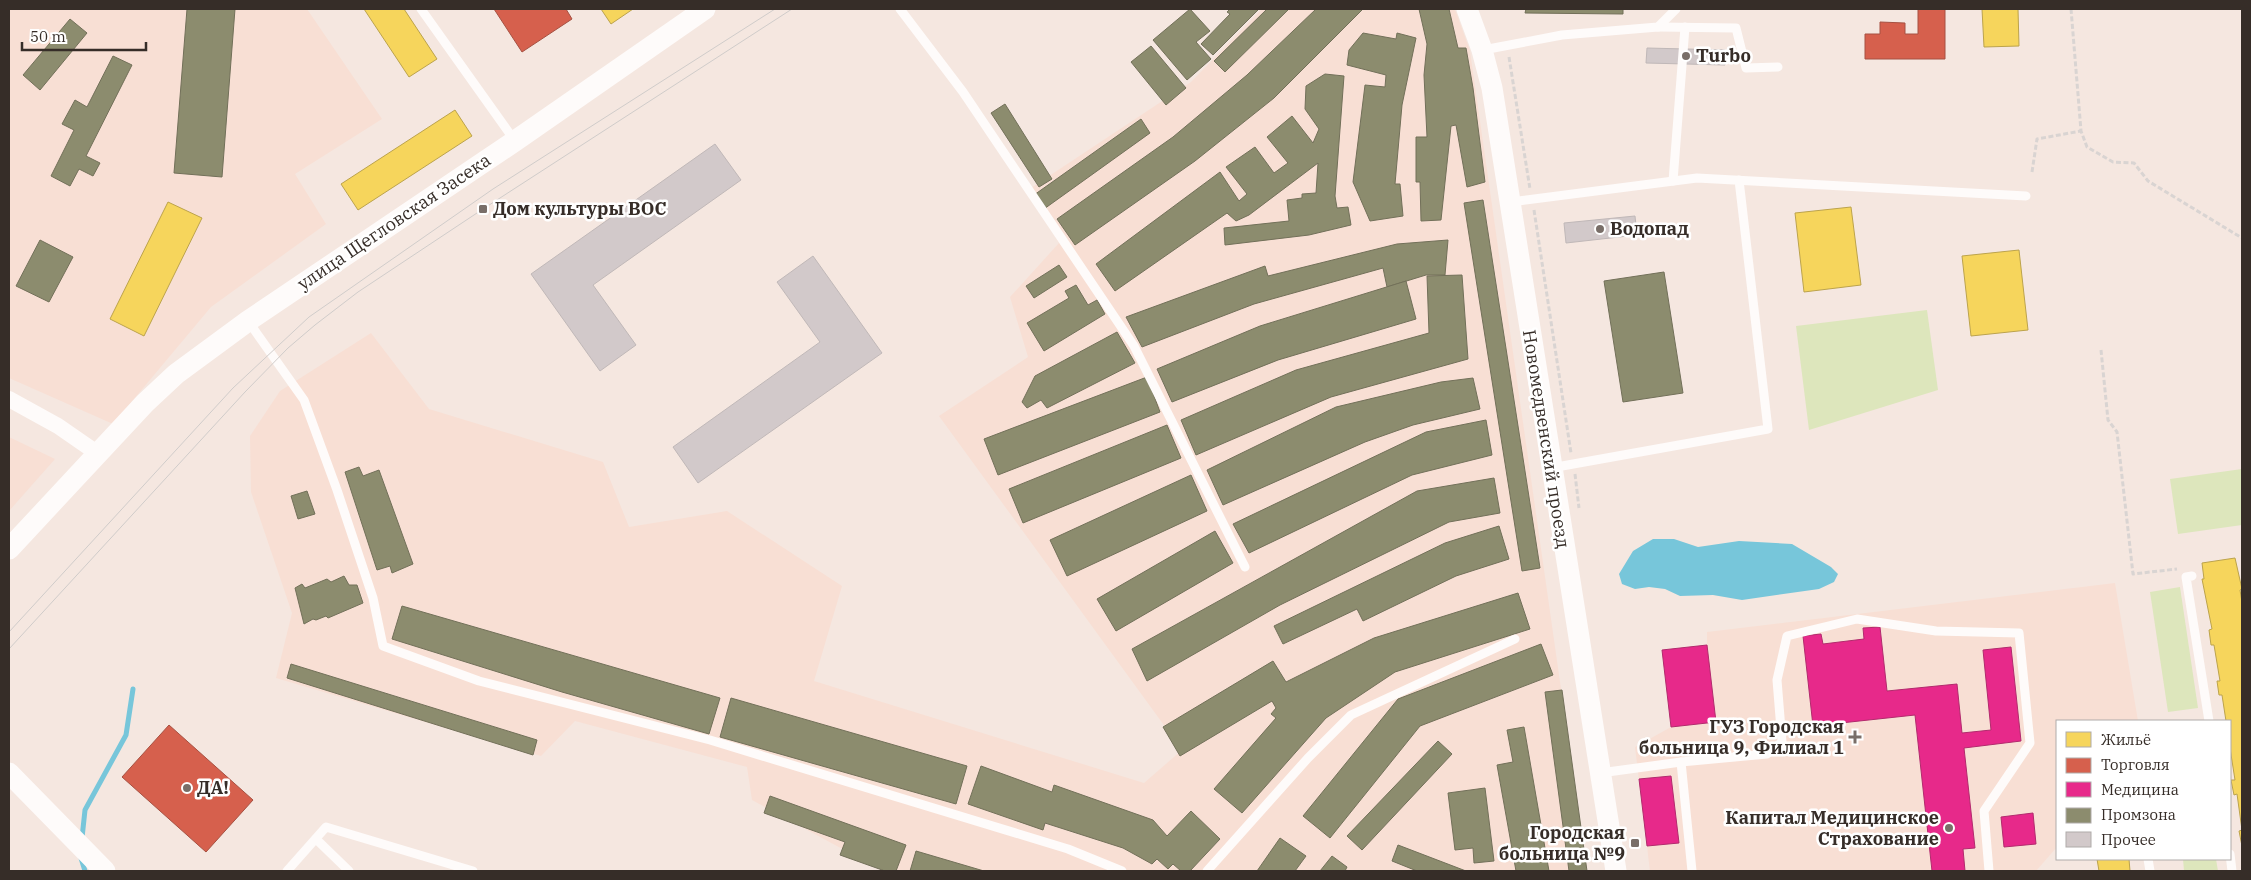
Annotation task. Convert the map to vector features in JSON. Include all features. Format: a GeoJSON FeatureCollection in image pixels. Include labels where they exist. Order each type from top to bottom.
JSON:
{"type":"FeatureCollection","features":[{"type":"Feature","properties":{"kind":"street","name":"улица Щегловская Засека"},"geometry":{"type":"LineString","coordinates":[[9,548],[97,452],[176,374],[248,321],[515,141],[705,9]]}},
{"type":"Feature","properties":{"kind":"street","name":"Новомедвенский проезд"},"geometry":{"type":"LineString","coordinates":[[1467,9],[1482,50],[1492,88],[1616,871]]}},
{"type":"Feature","properties":{"kind":"street"},"geometry":{"type":"LineString","coordinates":[[9,400],[58,426],[97,452]]}},
{"type":"Feature","properties":{"kind":"street"},"geometry":{"type":"LineString","coordinates":[[9,773],[99,865]]}},
{"type":"Feature","properties":{"kind":"lane"},"geometry":{"type":"LineString","coordinates":[[421,9],[515,141]]}},
{"type":"Feature","properties":{"kind":"lane"},"geometry":{"type":"LineString","coordinates":[[900,9],[963,92],[1134,346],[1245,567]]}},
{"type":"Feature","properties":{"kind":"lane"},"geometry":{"type":"LineString","coordinates":[[1658,27],[1676,9]]}},
{"type":"Feature","properties":{"kind":"lane"},"geometry":{"type":"LineString","coordinates":[[1482,50],[1562,35],[1658,27],[1736,28],[1746,68],[1778,67]]}},
{"type":"Feature","properties":{"kind":"lane"},"geometry":{"type":"LineString","coordinates":[[1674,181],[1685,27]]}},
{"type":"Feature","properties":{"kind":"lane"},"geometry":{"type":"LineString","coordinates":[[1510,202],[1697,178],[2026,196]]}},
{"type":"Feature","properties":{"kind":"lane"},"geometry":{"type":"LineString","coordinates":[[1551,468],[1768,429],[1740,180]]}},
{"type":"Feature","properties":{"kind":"lane"},"geometry":{"type":"LineString","coordinates":[[248,321],[304,400],[370,589],[383,646],[479,681],[710,740],[1040,840],[1122,871]]}},
{"type":"Feature","properties":{"kind":"lane"},"geometry":{"type":"LineString","coordinates":[[2192,576],[2186,577],[2208,720]]}},
{"type":"Feature","properties":{"kind":"lane"},"geometry":{"type":"LineString","coordinates":[[1600,772],[1767,754],[1782,742],[1777,680],[1787,636],[1857,619],[1936,631],[2018,633],[2030,743],[1984,811],[1989,871]]}},
{"type":"Feature","properties":{"kind":"lane"},"geometry":{"type":"LineString","coordinates":[[1207,871],[1308,758],[1351,715],[1515,639]]}},
{"type":"Feature","properties":{"kind":"lane"},"geometry":{"type":"LineString","coordinates":[[1681,762],[1692,871]]}},
{"type":"Feature","properties":{"kind":"lane"},"geometry":{"type":"LineString","coordinates":[[286,871],[326,827],[473,871]]}},
{"type":"Feature","properties":{"kind":"lane"},"geometry":{"type":"LineString","coordinates":[[316,839],[349,871]]}},
{"type":"Feature","properties":{"kind":"path"},"geometry":{"type":"LineString","coordinates":[[2071,9],[2081,131],[2087,148],[2113,162],[2134,163],[2148,181],[2242,238]]}},
{"type":"Feature","properties":{"kind":"path"},"geometry":{"type":"LineString","coordinates":[[2032,172],[2037,139],[2081,131]]}},
{"type":"Feature","properties":{"kind":"path"},"geometry":{"type":"LineString","coordinates":[[2101,350],[2108,420],[2117,432],[2133,574],[2182,568]]}},
{"type":"Feature","properties":{"kind":"shaded area"},"geometry":{"type":"Polygon","coordinates":[[[9,9],[307,9],[382,119],[295,174],[326,224],[211,307],[113,424],[9,378],[9,9]]]}},
{"type":"Feature","properties":{"kind":"shaded area"},"geometry":{"type":"Polygon","coordinates":[[[1262,9],[1454,9],[1456,12],[1470,51],[1587,871],[883,871],[752,800],[747,767],[575,721],[541,756],[276,678],[292,613],[251,492],[250,436],[280,391],[371,333],[429,409],[603,462],[629,527],[727,511],[842,586],[814,681],[1144,783],[1182,750],[939,416],[1028,357],[1010,297],[1059,243],[1028,190],[1191,82],[1262,9]]]}},
{"type":"Feature","properties":{"kind":"shaded area"},"geometry":{"type":"Polygon","coordinates":[[[9,437],[55,459],[9,511],[9,437]]]}},
{"type":"Feature","properties":{"kind":"shaded area","name":"ГУЗ Городская больница 9, Филиал 1"},"geometry":{"type":"Polygon","coordinates":[[[2115,583],[2138,720],[2056,720],[2056,848],[2036,871],[1650,871],[1635,747],[1671,727],[1662,650],[1707,645],[1707,632],[2115,583]]]}},
{"type":"Feature","properties":{"kind":"green space"},"geometry":{"type":"Polygon","coordinates":[[[1927,310],[1938,390],[1809,430],[1796,326],[1927,310]]]}},
{"type":"Feature","properties":{"kind":"green space"},"geometry":{"type":"Polygon","coordinates":[[[2242,469],[2242,525],[2178,534],[2170,479],[2242,469]]]}},
{"type":"Feature","properties":{"kind":"green space"},"geometry":{"type":"Polygon","coordinates":[[[2180,587],[2198,708],[2168,712],[2150,592],[2180,587]]]}},
{"type":"Feature","properties":{"kind":"green space"},"geometry":{"type":"Polygon","coordinates":[[[2183,860],[2216,860],[2218,871],[2184,871],[2183,860]]]}},
{"type":"Feature","properties":{"kind":"water"},"geometry":{"type":"Polygon","coordinates":[[[1653,539],[1674,539],[1698,547],[1739,541],[1792,544],[1831,567],[1838,574],[1834,582],[1819,589],[1742,600],[1713,595],[1680,596],[1665,589],[1649,587],[1635,589],[1622,584],[1619,574],[1633,551],[1653,539]]]}},
{"type":"Feature","properties":{"kind":"building: Жильё"},"geometry":{"type":"Polygon","coordinates":[[[364,9],[404,9],[437,59],[409,77],[364,9]]]}},
{"type":"Feature","properties":{"kind":"building: Жильё"},"geometry":{"type":"Polygon","coordinates":[[[601,9],[633,9],[611,24],[601,9]]]}},
{"type":"Feature","properties":{"kind":"building: Жильё"},"geometry":{"type":"Polygon","coordinates":[[[1982,9],[2018,9],[2019,46],[1984,47],[1982,9]]]}},
{"type":"Feature","properties":{"kind":"building: Жильё"},"geometry":{"type":"Polygon","coordinates":[[[455,110],[472,136],[358,210],[341,184],[455,110]]]}},
{"type":"Feature","properties":{"kind":"building: Жильё"},"geometry":{"type":"Polygon","coordinates":[[[168,202],[202,218],[144,336],[110,319],[168,202]]]}},
{"type":"Feature","properties":{"kind":"building: Жильё"},"geometry":{"type":"Polygon","coordinates":[[[1851,207],[1861,285],[1804,292],[1795,213],[1851,207]]]}},
{"type":"Feature","properties":{"kind":"building: Жильё"},"geometry":{"type":"Polygon","coordinates":[[[2019,250],[2028,330],[1971,336],[1962,256],[2019,250]]]}},
{"type":"Feature","properties":{"kind":"building: Жильё"},"geometry":{"type":"Polygon","coordinates":[[[2235,558],[2242,589],[2240,590],[2242,602],[2242,830],[2237,794],[2234,795],[2231,780],[2235,780],[2231,754],[2231,720],[2226,720],[2222,695],[2219,695],[2217,681],[2220,681],[2214,645],[2211,645],[2209,630],[2212,629],[2202,579],[2204,579],[2202,563],[2235,558]]]}},
{"type":"Feature","properties":{"kind":"building: Жильё"},"geometry":{"type":"Polygon","coordinates":[[[2242,830],[2242,846],[2239,831],[2242,830]]]}},
{"type":"Feature","properties":{"kind":"building: Жильё"},"geometry":{"type":"Polygon","coordinates":[[[2097,860],[2129,860],[2130,871],[2099,871],[2097,860]]]}},
{"type":"Feature","properties":{"kind":"building: Торговля"},"geometry":{"type":"Polygon","coordinates":[[[494,9],[566,9],[572,19],[522,52],[494,9]]]}},
{"type":"Feature","properties":{"kind":"building: Торговля"},"geometry":{"type":"Polygon","coordinates":[[[1918,9],[1945,9],[1945,59],[1865,59],[1865,34],[1880,34],[1880,22],[1905,23],[1905,34],[1918,34],[1918,9]]]}},
{"type":"Feature","properties":{"kind":"building: Торговля","name":"ДА!"},"geometry":{"type":"Polygon","coordinates":[[[169,725],[253,800],[206,852],[122,777],[169,725]]]}},
{"type":"Feature","properties":{"kind":"building: Медицина"},"geometry":{"type":"Polygon","coordinates":[[[1880,627],[1887,691],[1957,684],[1962,733],[1991,730],[1983,650],[2011,647],[2021,741],[1964,748],[1975,848],[1963,849],[1965,871],[1932,871],[1915,715],[1813,726],[1803,636],[1821,634],[1823,644],[1864,639],[1863,628],[1880,627]]]}},
{"type":"Feature","properties":{"kind":"building: Медицина"},"geometry":{"type":"Polygon","coordinates":[[[1707,645],[1716,722],[1671,727],[1662,650],[1707,645]]]}},
{"type":"Feature","properties":{"kind":"building: Медицина"},"geometry":{"type":"Polygon","coordinates":[[[1671,776],[1679,843],[1647,846],[1639,779],[1671,776]]]}},
{"type":"Feature","properties":{"kind":"building: Медицина"},"geometry":{"type":"Polygon","coordinates":[[[2033,813],[2036,844],[2004,847],[2001,817],[2033,813]]]}},
{"type":"Feature","properties":{"kind":"building: Промзона"},"geometry":{"type":"Polygon","coordinates":[[[187,9],[235,9],[222,177],[174,173],[187,9]]]}},
{"type":"Feature","properties":{"kind":"building: Промзона"},"geometry":{"type":"Polygon","coordinates":[[[1190,9],[1210,31],[1196,42],[1211,59],[1187,80],[1153,40],[1190,9]]]}},
{"type":"Feature","properties":{"kind":"building: Промзона"},"geometry":{"type":"Polygon","coordinates":[[[1230,9],[1259,9],[1213,55],[1201,44],[1230,14],[1227,12],[1230,9]]]}},
{"type":"Feature","properties":{"kind":"building: Промзона"},"geometry":{"type":"Polygon","coordinates":[[[1267,9],[1289,9],[1225,72],[1214,61],[1267,9]]]}},
{"type":"Feature","properties":{"kind":"building: Промзона"},"geometry":{"type":"Polygon","coordinates":[[[1316,9],[1363,9],[1274,98],[1195,161],[1075,245],[1057,219],[1173,137],[1247,75],[1316,9]]]}},
{"type":"Feature","properties":{"kind":"building: Промзона"},"geometry":{"type":"Polygon","coordinates":[[[1419,9],[1449,9],[1458,48],[1466,48],[1485,182],[1467,187],[1456,125],[1451,126],[1441,220],[1421,221],[1420,182],[1416,182],[1416,137],[1427,137],[1424,75],[1427,44],[1419,9]]]}},
{"type":"Feature","properties":{"kind":"building: Промзона"},"geometry":{"type":"Polygon","coordinates":[[[1526,9],[1623,9],[1623,14],[1525,13],[1526,9]]]}},
{"type":"Feature","properties":{"kind":"building: Промзона"},"geometry":{"type":"Polygon","coordinates":[[[70,19],[87,33],[40,90],[23,75],[70,19]]]}},
{"type":"Feature","properties":{"kind":"building: Промзона"},"geometry":{"type":"Polygon","coordinates":[[[1363,33],[1396,39],[1397,33],[1416,38],[1402,105],[1395,184],[1400,184],[1403,216],[1370,221],[1353,182],[1365,85],[1385,87],[1386,75],[1347,65],[1349,50],[1363,33]]]}},
{"type":"Feature","properties":{"kind":"building: Промзона"},"geometry":{"type":"Polygon","coordinates":[[[1151,46],[1186,88],[1166,105],[1131,62],[1151,46]]]}},
{"type":"Feature","properties":{"kind":"building: Промзона"},"geometry":{"type":"Polygon","coordinates":[[[113,56],[132,65],[86,156],[100,163],[93,176],[79,169],[70,186],[51,176],[74,130],[62,124],[75,100],[87,107],[113,56]]]}},
{"type":"Feature","properties":{"kind":"building: Промзона"},"geometry":{"type":"Polygon","coordinates":[[[1325,74],[1344,76],[1335,196],[1337,208],[1348,207],[1351,225],[1309,235],[1225,245],[1224,228],[1289,221],[1287,200],[1302,198],[1302,194],[1316,193],[1318,163],[1249,215],[1236,221],[1227,213],[1115,291],[1096,264],[1220,172],[1239,201],[1247,194],[1226,167],[1255,147],[1274,173],[1288,163],[1267,137],[1292,116],[1313,143],[1319,129],[1305,109],[1306,86],[1325,74]]]}},
{"type":"Feature","properties":{"kind":"building: Промзона"},"geometry":{"type":"Polygon","coordinates":[[[1005,104],[1052,179],[1039,187],[991,113],[1005,104]]]}},
{"type":"Feature","properties":{"kind":"building: Промзона"},"geometry":{"type":"Polygon","coordinates":[[[1141,119],[1150,133],[1044,209],[1034,195],[1141,119]]]}},
{"type":"Feature","properties":{"kind":"building: Промзона"},"geometry":{"type":"Polygon","coordinates":[[[1483,200],[1540,568],[1522,571],[1464,203],[1483,200]]]}},
{"type":"Feature","properties":{"kind":"building: Промзона"},"geometry":{"type":"Polygon","coordinates":[[[40,240],[73,257],[49,302],[16,286],[40,240]]]}},
{"type":"Feature","properties":{"kind":"building: Промзона"},"geometry":{"type":"Polygon","coordinates":[[[1448,240],[1445,275],[1426,275],[1387,287],[1383,268],[1254,304],[1142,347],[1126,317],[1265,266],[1268,276],[1397,244],[1448,240]]]}},
{"type":"Feature","properties":{"kind":"building: Промзона"},"geometry":{"type":"Polygon","coordinates":[[[1059,265],[1067,277],[1034,298],[1026,286],[1059,265]]]}},
{"type":"Feature","properties":{"kind":"building: Промзона"},"geometry":{"type":"Polygon","coordinates":[[[1664,272],[1683,393],[1623,402],[1604,281],[1664,272]]]}},
{"type":"Feature","properties":{"kind":"building: Промзона"},"geometry":{"type":"Polygon","coordinates":[[[1462,275],[1468,359],[1331,397],[1196,455],[1181,420],[1296,370],[1429,333],[1427,276],[1462,275]]]}},
{"type":"Feature","properties":{"kind":"building: Промзона"},"geometry":{"type":"Polygon","coordinates":[[[1406,281],[1416,319],[1278,360],[1172,402],[1157,369],[1260,326],[1406,281]]]}},
{"type":"Feature","properties":{"kind":"building: Промзона"},"geometry":{"type":"Polygon","coordinates":[[[1076,285],[1088,305],[1097,300],[1105,314],[1044,351],[1027,323],[1069,298],[1065,291],[1076,285]]]}},
{"type":"Feature","properties":{"kind":"building: Промзона"},"geometry":{"type":"Polygon","coordinates":[[[1117,332],[1135,363],[1047,408],[1041,400],[1027,408],[1022,402],[1035,376],[1117,332]]]}},
{"type":"Feature","properties":{"kind":"building: Промзона"},"geometry":{"type":"Polygon","coordinates":[[[1147,377],[1160,412],[998,475],[984,439],[1147,377]]]}},
{"type":"Feature","properties":{"kind":"building: Промзона"},"geometry":{"type":"Polygon","coordinates":[[[1473,378],[1480,409],[1413,425],[1365,442],[1223,505],[1207,470],[1336,407],[1441,382],[1473,378]]]}},
{"type":"Feature","properties":{"kind":"building: Промзона"},"geometry":{"type":"Polygon","coordinates":[[[1486,420],[1492,455],[1412,475],[1249,553],[1233,524],[1426,432],[1486,420]]]}},
{"type":"Feature","properties":{"kind":"building: Промзона"},"geometry":{"type":"Polygon","coordinates":[[[1167,425],[1181,458],[1023,523],[1009,489],[1167,425]]]}},
{"type":"Feature","properties":{"kind":"building: Промзона"},"geometry":{"type":"Polygon","coordinates":[[[359,467],[363,476],[379,470],[413,564],[392,573],[390,566],[377,570],[345,472],[359,467]]]}},
{"type":"Feature","properties":{"kind":"building: Промзона"},"geometry":{"type":"Polygon","coordinates":[[[1191,475],[1207,511],[1067,576],[1050,540],[1191,475]]]}},
{"type":"Feature","properties":{"kind":"building: Промзона"},"geometry":{"type":"Polygon","coordinates":[[[1494,478],[1500,513],[1449,522],[1280,605],[1147,681],[1132,649],[1417,491],[1494,478]]]}},
{"type":"Feature","properties":{"kind":"building: Промзона"},"geometry":{"type":"Polygon","coordinates":[[[307,491],[315,514],[298,519],[291,496],[307,491]]]}},
{"type":"Feature","properties":{"kind":"building: Промзона"},"geometry":{"type":"Polygon","coordinates":[[[1499,526],[1509,559],[1456,576],[1363,621],[1357,609],[1283,644],[1274,626],[1445,543],[1499,526]]]}},
{"type":"Feature","properties":{"kind":"building: Промзона"},"geometry":{"type":"Polygon","coordinates":[[[1215,531],[1233,563],[1116,631],[1097,599],[1215,531]]]}},
{"type":"Feature","properties":{"kind":"building: Промзона"},"geometry":{"type":"Polygon","coordinates":[[[344,576],[349,585],[357,585],[363,603],[328,618],[326,616],[316,620],[313,619],[304,624],[295,588],[302,584],[305,588],[327,579],[331,582],[344,576]]]}},
{"type":"Feature","properties":{"kind":"building: Промзона"},"geometry":{"type":"Polygon","coordinates":[[[1518,593],[1530,629],[1395,672],[1326,718],[1242,813],[1214,789],[1276,718],[1271,714],[1276,708],[1272,701],[1180,756],[1163,727],[1273,661],[1286,682],[1374,638],[1518,593]]]}},
{"type":"Feature","properties":{"kind":"building: Промзона"},"geometry":{"type":"Polygon","coordinates":[[[402,606],[720,698],[709,734],[562,692],[392,639],[402,606]]]}},
{"type":"Feature","properties":{"kind":"building: Промзона"},"geometry":{"type":"Polygon","coordinates":[[[1541,644],[1553,675],[1420,726],[1330,838],[1303,816],[1398,699],[1541,644]]]}},
{"type":"Feature","properties":{"kind":"building: Промзона"},"geometry":{"type":"Polygon","coordinates":[[[291,664],[537,740],[533,755],[287,678],[291,664]]]}},
{"type":"Feature","properties":{"kind":"building: Промзона"},"geometry":{"type":"Polygon","coordinates":[[[1562,690],[1587,871],[1569,871],[1545,692],[1562,690]]]}},
{"type":"Feature","properties":{"kind":"building: Промзона"},"geometry":{"type":"Polygon","coordinates":[[[731,698],[967,766],[956,804],[720,737],[731,698]]]}},
{"type":"Feature","properties":{"kind":"building: Промзона"},"geometry":{"type":"Polygon","coordinates":[[[1524,727],[1549,871],[1516,871],[1497,765],[1513,762],[1507,730],[1524,727]]]}},
{"type":"Feature","properties":{"kind":"building: Промзона"},"geometry":{"type":"Polygon","coordinates":[[[1438,741],[1452,754],[1362,850],[1347,836],[1438,741]]]}},
{"type":"Feature","properties":{"kind":"building: Промзона"},"geometry":{"type":"Polygon","coordinates":[[[981,766],[1052,792],[1054,785],[1153,820],[1167,836],[1191,811],[1220,839],[1190,871],[1181,871],[1173,864],[1168,869],[1157,859],[1152,864],[1123,848],[1045,823],[1043,830],[968,804],[981,766]]]}},
{"type":"Feature","properties":{"kind":"building: Промзона"},"geometry":{"type":"Polygon","coordinates":[[[1485,788],[1494,861],[1474,863],[1473,848],[1455,850],[1448,793],[1485,788]]]}},
{"type":"Feature","properties":{"kind":"building: Промзона"},"geometry":{"type":"Polygon","coordinates":[[[770,796],[906,845],[896,871],[885,871],[840,855],[845,842],[764,813],[770,796]]]}},
{"type":"Feature","properties":{"kind":"building: Промзона"},"geometry":{"type":"Polygon","coordinates":[[[1280,838],[1306,856],[1295,871],[1257,871],[1280,838]]]}},
{"type":"Feature","properties":{"kind":"building: Промзона"},"geometry":{"type":"Polygon","coordinates":[[[1398,845],[1466,871],[1417,871],[1392,861],[1398,845]]]}},
{"type":"Feature","properties":{"kind":"building: Промзона"},"geometry":{"type":"Polygon","coordinates":[[[916,851],[984,871],[910,871],[916,851]]]}},
{"type":"Feature","properties":{"kind":"building: Промзона"},"geometry":{"type":"Polygon","coordinates":[[[1332,856],[1347,867],[1345,871],[1320,871],[1332,856]]]}},
{"type":"Feature","properties":{"kind":"building: Прочее","name":"Turbo"},"geometry":{"type":"Polygon","coordinates":[[[1647,48],[1725,50],[1725,65],[1646,63],[1647,48]]]}},
{"type":"Feature","properties":{"kind":"building: Прочее"},"geometry":{"type":"Polygon","coordinates":[[[715,144],[741,180],[593,285],[636,345],[600,371],[531,274],[715,144]]]}},
{"type":"Feature","properties":{"kind":"building: Прочее","name":"Водопад"},"geometry":{"type":"Polygon","coordinates":[[[1635,216],[1637,235],[1566,243],[1564,223],[1635,216]]]}},
{"type":"Feature","properties":{"kind":"building: Прочее"},"geometry":{"type":"Polygon","coordinates":[[[813,256],[882,353],[698,483],[673,447],[820,342],[777,282],[813,256]]]}},
{"type":"Feature","properties":{"kind":"waterway"},"geometry":{"type":"LineString","coordinates":[[82,838],[85,810],[126,735],[133,689]]}},
{"type":"Feature","properties":{"kind":"waterway"},"geometry":{"type":"LineString","coordinates":[[81,858],[85,871]]}},
{"type":"Feature","properties":{"kind":"tram line"},"geometry":{"type":"LineString","coordinates":[[9,632],[233,388],[309,317],[493,189],[775,9]]}},
{"type":"Feature","properties":{"kind":"tram line"},"geometry":{"type":"LineString","coordinates":[[9,649],[245,392],[288,348],[315,325],[358,292],[483,209],[792,9]]}},
{"type":"Feature","properties":{"kind":"place","name":"Turbo"},"geometry":{"type":"Point","coordinates":[1686,56]}},
{"type":"Feature","properties":{"kind":"place","name":"Дом культуры ВОС"},"geometry":{"type":"Point","coordinates":[483,209]}},
{"type":"Feature","properties":{"kind":"place","name":"Водопад"},"geometry":{"type":"Point","coordinates":[1600,229]}},
{"type":"Feature","properties":{"kind":"place","name":"ГУЗ Городская больница 9, Филиал 1"},"geometry":{"type":"Point","coordinates":[1855,737]}},
{"type":"Feature","properties":{"kind":"place","name":"ДА!"},"geometry":{"type":"Point","coordinates":[187,788]}},
{"type":"Feature","properties":{"kind":"place","name":"Капитал Медицинское Страхование"},"geometry":{"type":"Point","coordinates":[1949,828]}},
{"type":"Feature","properties":{"kind":"place","name":"Городская больница №9"},"geometry":{"type":"Point","coordinates":[1635,843]}}]}
